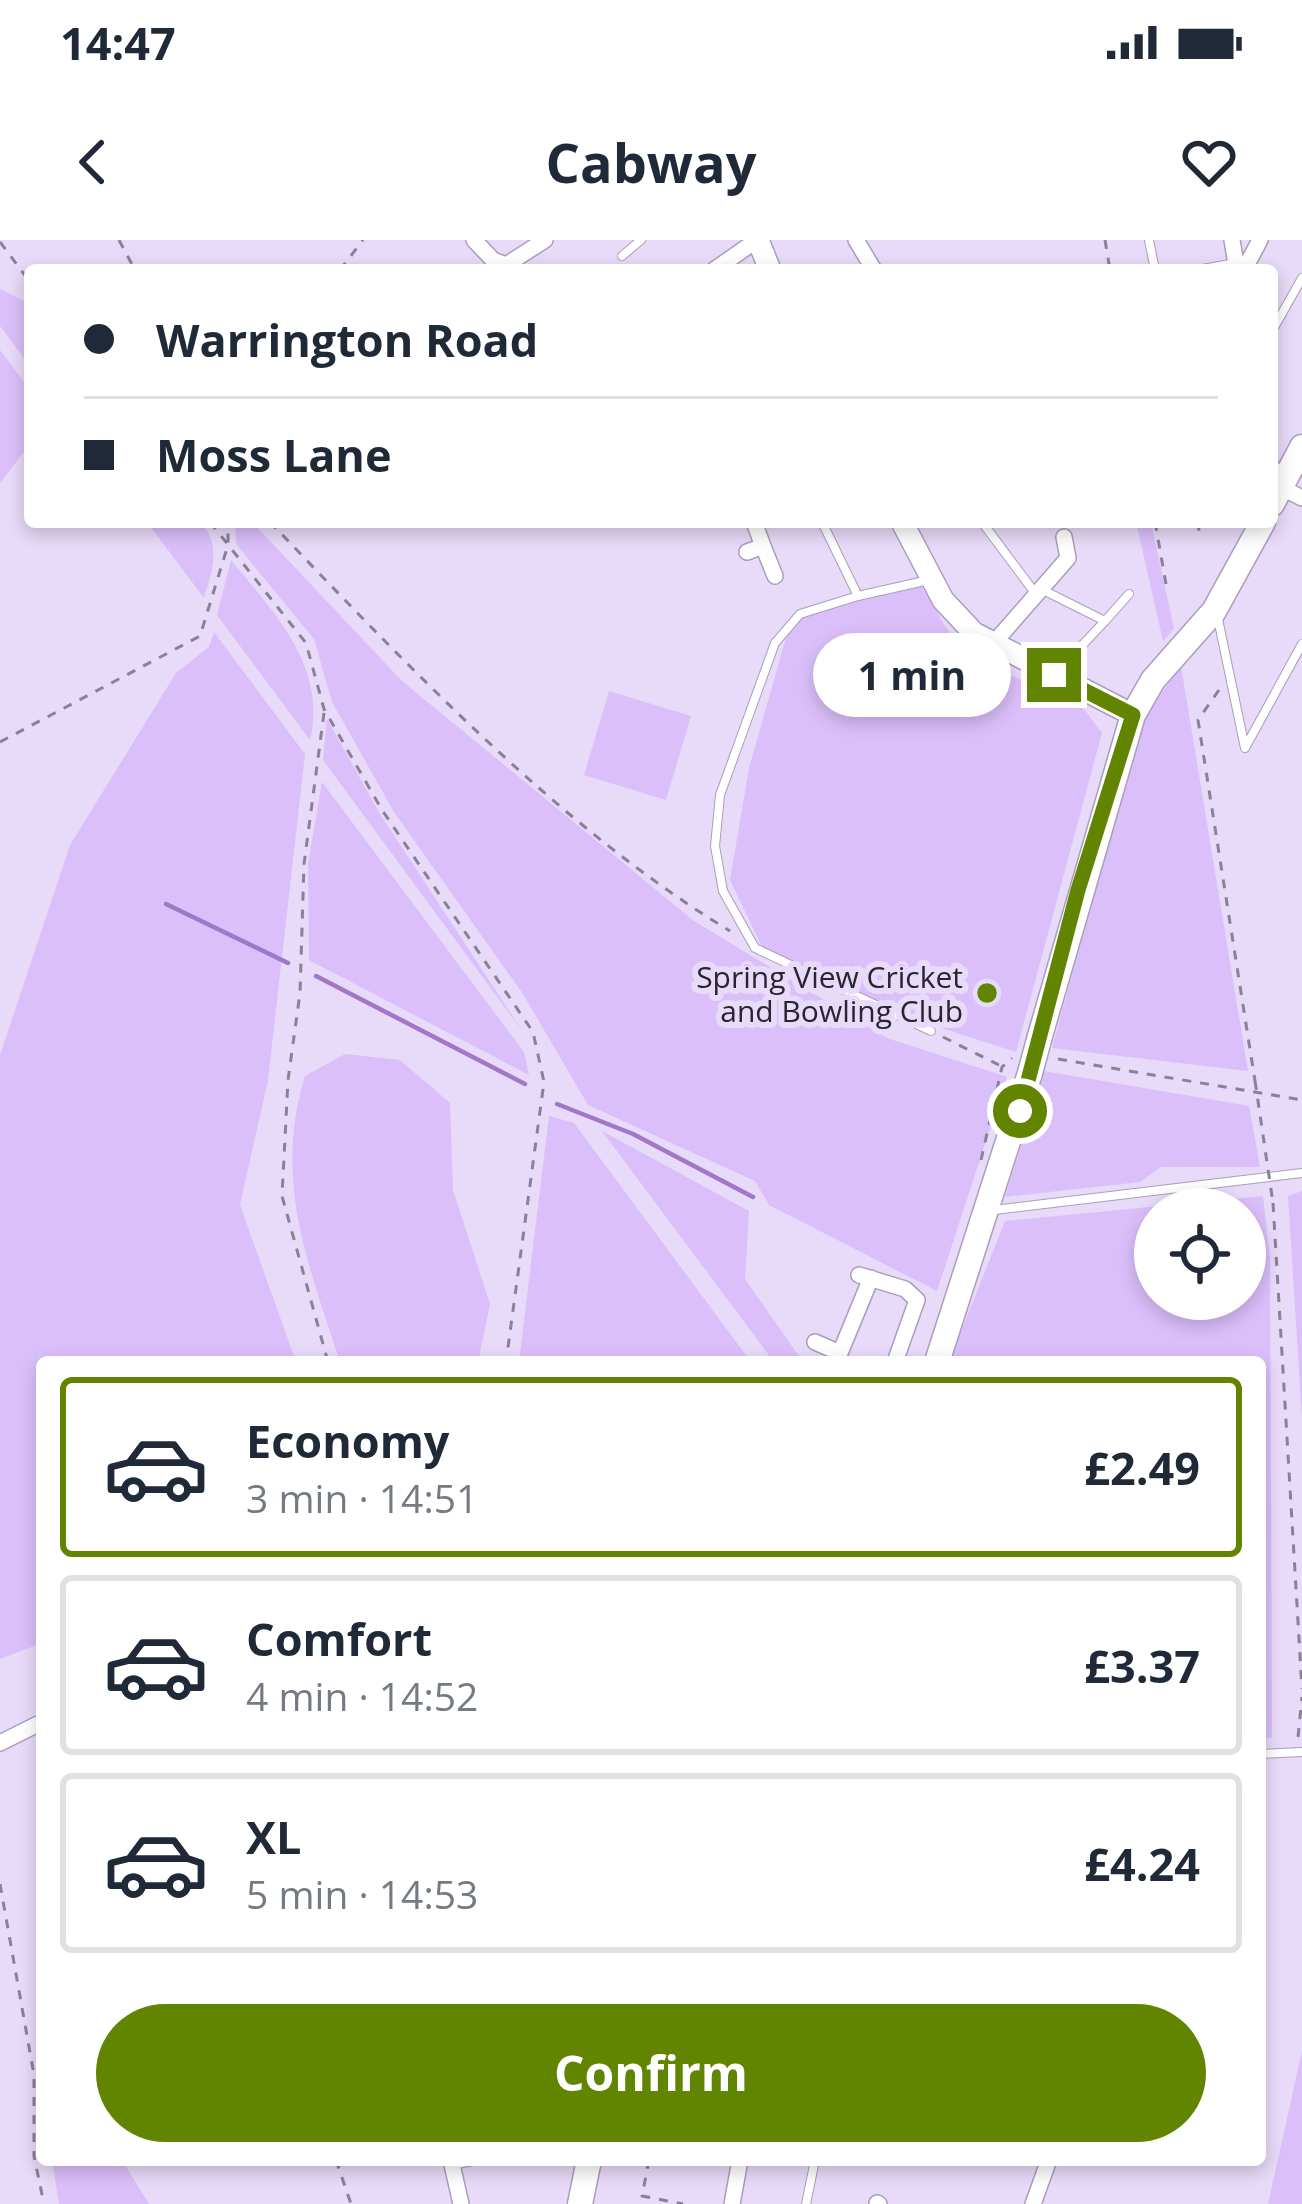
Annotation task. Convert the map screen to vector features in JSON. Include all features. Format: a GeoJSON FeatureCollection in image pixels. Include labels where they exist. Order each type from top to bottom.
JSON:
{"type":"FeatureCollection","features":[{"type":"Feature","properties":{"kind":"main road"},"geometry":{"type":"LineString","coordinates":[[1282,489],[1302,447]]}},
{"type":"Feature","properties":{"kind":"main road"},"geometry":{"type":"LineString","coordinates":[[939,1356],[1039,1057],[1078,890],[1133,715],[1153,680],[1214,610],[1260,528]]}},
{"type":"Feature","properties":{"kind":"main road"},"geometry":{"type":"LineString","coordinates":[[580,2204],[588,2166]]}},
{"type":"Feature","properties":{"kind":"street"},"geometry":{"type":"LineString","coordinates":[[474,240],[502,264]]}},
{"type":"Feature","properties":{"kind":"street"},"geometry":{"type":"LineString","coordinates":[[509,264],[545,240]]}},
{"type":"Feature","properties":{"kind":"street"},"geometry":{"type":"LineString","coordinates":[[723,264],[757,240]]}},
{"type":"Feature","properties":{"kind":"street"},"geometry":{"type":"LineString","coordinates":[[754,528],[755,549],[776,576]]}},
{"type":"Feature","properties":{"kind":"street"},"geometry":{"type":"LineString","coordinates":[[905,528],[957,618],[993,644],[1133,715]]}},
{"type":"Feature","properties":{"kind":"street"},"geometry":{"type":"LineString","coordinates":[[993,644],[1067,558],[1064,537]]}},
{"type":"Feature","properties":{"kind":"street"},"geometry":{"type":"LineString","coordinates":[[815,1342],[840,1353],[865,1276],[917,1300],[897,1356]]}},
{"type":"Feature","properties":{"kind":"street"},"geometry":{"type":"LineString","coordinates":[[0,1743],[36,1725]]}},
{"type":"Feature","properties":{"kind":"street"},"geometry":{"type":"LineString","coordinates":[[452,2166],[461,2204]]}},
{"type":"Feature","properties":{"kind":"street"},"geometry":{"type":"LineString","coordinates":[[732,2204],[739,2166]]}},
{"type":"Feature","properties":{"kind":"street"},"geometry":{"type":"LineString","coordinates":[[1033,2204],[1047,2166]]}},
{"type":"Feature","properties":{"kind":"lane"},"geometry":{"type":"LineString","coordinates":[[622,256],[641,240]]}},
{"type":"Feature","properties":{"kind":"lane"},"geometry":{"type":"LineString","coordinates":[[1278,320],[1302,278]]}},
{"type":"Feature","properties":{"kind":"lane"},"geometry":{"type":"LineString","coordinates":[[825,528],[858,596]]}},
{"type":"Feature","properties":{"kind":"lane"},"geometry":{"type":"LineString","coordinates":[[987,528],[1039,592],[1105,621]]}},
{"type":"Feature","properties":{"kind":"lane"},"geometry":{"type":"LineString","coordinates":[[931,1031],[875,1009],[752,945],[723,891],[715,846],[720,795],[783,632],[800,614],[932,579]]}},
{"type":"Feature","properties":{"kind":"lane"},"geometry":{"type":"LineString","coordinates":[[1054,675],[1129,594]]}},
{"type":"Feature","properties":{"kind":"lane"},"geometry":{"type":"LineString","coordinates":[[1214,610],[1245,748],[1302,644]]}},
{"type":"Feature","properties":{"kind":"lane"},"geometry":{"type":"LineString","coordinates":[[990,1210],[1302,1173]]}},
{"type":"Feature","properties":{"kind":"lane"},"geometry":{"type":"LineString","coordinates":[[1266,1754],[1299,1752]]}},
{"type":"Feature","properties":{"kind":"lane"},"geometry":{"type":"LineString","coordinates":[[806,2204],[814,2166]]}},
{"type":"Feature","properties":{"kind":"path"},"geometry":{"type":"LineString","coordinates":[[345,264],[363,240]]}},
{"type":"Feature","properties":{"kind":"path"},"geometry":{"type":"LineString","coordinates":[[0,242],[24,274]]}},
{"type":"Feature","properties":{"kind":"path"},"geometry":{"type":"LineString","coordinates":[[215,528],[306,643],[324,709],[382,810],[533,1031],[544,1082],[507,1356]]}},
{"type":"Feature","properties":{"kind":"path"},"geometry":{"type":"LineString","coordinates":[[0,742],[200,636],[228,545],[228,528]]}},
{"type":"Feature","properties":{"kind":"path"},"geometry":{"type":"LineString","coordinates":[[276,528],[439,695],[645,873],[752,945]]}},
{"type":"Feature","properties":{"kind":"path"},"geometry":{"type":"LineString","coordinates":[[1156,528],[1166,584]]}},
{"type":"Feature","properties":{"kind":"path"},"geometry":{"type":"LineString","coordinates":[[1198,528],[1200,534]]}},
{"type":"Feature","properties":{"kind":"path"},"geometry":{"type":"LineString","coordinates":[[1230,673],[1198,720],[1273,1204],[1302,1689]]}},
{"type":"Feature","properties":{"kind":"path"},"geometry":{"type":"LineString","coordinates":[[324,709],[304,863],[300,993],[282,1196],[326,1356]]}},
{"type":"Feature","properties":{"kind":"path"},"geometry":{"type":"LineString","coordinates":[[931,1031],[1002,1067]]}},
{"type":"Feature","properties":{"kind":"path"},"geometry":{"type":"LineString","coordinates":[[1000,1176],[979,1154],[1002,1067],[1009,1058],[1039,1057],[1302,1100]]}},
{"type":"Feature","properties":{"kind":"path"},"geometry":{"type":"LineString","coordinates":[[1299,1752],[1302,1697]]}},
{"type":"Feature","properties":{"kind":"path"},"geometry":{"type":"LineString","coordinates":[[0,1884],[34,2075],[36,2166]]}},
{"type":"Feature","properties":{"kind":"path"},"geometry":{"type":"LineString","coordinates":[[36,2166],[44,2204]]}},
{"type":"Feature","properties":{"kind":"path"},"geometry":{"type":"LineString","coordinates":[[338,2166],[351,2204]]}},
{"type":"Feature","properties":{"kind":"path"},"geometry":{"type":"LineString","coordinates":[[648,2166],[642,2196],[683,2204]]}},
{"type":"Feature","properties":{"kind":"shaded area"},"geometry":{"type":"Polygon","coordinates":[[[0,289],[24,301],[24,358],[0,326],[0,289]]]}},
{"type":"Feature","properties":{"kind":"shaded area"},"geometry":{"type":"Polygon","coordinates":[[[0,350],[24,382],[24,452],[0,483],[0,350]]]}},
{"type":"Feature","properties":{"kind":"shaded area"},"geometry":{"type":"Polygon","coordinates":[[[152,528],[205,528],[213,550],[204,598],[152,528]]]}},
{"type":"Feature","properties":{"kind":"shaded area"},"geometry":{"type":"Polygon","coordinates":[[[235,528],[258,528],[402,681],[694,921],[887,1038],[1007,1077],[937,1291],[769,1205],[755,1181],[588,1105],[523,994],[394,812],[332,702],[314,639],[236,544],[235,528]]]}},
{"type":"Feature","properties":{"kind":"shaded area"},"geometry":{"type":"Polygon","coordinates":[[[1137,528],[1152,528],[1174,629],[1163,641],[1137,528]]]}},
{"type":"Feature","properties":{"kind":"shaded area"},"geometry":{"type":"Polygon","coordinates":[[[231,560],[280,621],[304,665],[313,713],[310,740],[217,615],[231,560]]]}},
{"type":"Feature","properties":{"kind":"shaded area"},"geometry":{"type":"Polygon","coordinates":[[[920,584],[961,652],[1083,708],[1102,733],[1016,1052],[888,1011],[762,947],[730,880],[749,768],[791,620],[920,584]]]}},
{"type":"Feature","properties":{"kind":"shaded area"},"geometry":{"type":"Polygon","coordinates":[[[214,632],[305,754],[268,1080],[240,1205],[294,1356],[36,1356],[36,1645],[0,1659],[0,1055],[70,845],[176,673],[209,647],[214,632]]]}},
{"type":"Feature","properties":{"kind":"shaded area"},"geometry":{"type":"Polygon","coordinates":[[[1181,666],[1248,1071],[1052,1048],[1143,719],[1181,666]]]}},
{"type":"Feature","properties":{"kind":"shaded area"},"geometry":{"type":"Polygon","coordinates":[[[609,691],[691,716],[666,800],[584,775],[609,691]]]}},
{"type":"Feature","properties":{"kind":"shaded area"},"geometry":{"type":"Polygon","coordinates":[[[327,719],[380,814],[523,1032],[323,760],[327,719]]]}},
{"type":"Feature","properties":{"kind":"shaded area"},"geometry":{"type":"Polygon","coordinates":[[[322,782],[524,1052],[529,1075],[309,960],[308,864],[322,782]]]}},
{"type":"Feature","properties":{"kind":"shaded area"},"geometry":{"type":"Polygon","coordinates":[[[345,1054],[400,1060],[450,1103],[453,1190],[490,1304],[479,1356],[338,1356],[298,1221],[292,1151],[305,1076],[345,1054]]]}},
{"type":"Feature","properties":{"kind":"shaded area"},"geometry":{"type":"Polygon","coordinates":[[[1044,1071],[1249,1106],[1260,1167],[1161,1167],[1140,1182],[1005,1197],[1044,1071]]]}},
{"type":"Feature","properties":{"kind":"shaded area"},"geometry":{"type":"Polygon","coordinates":[[[549,1116],[574,1123],[747,1356],[520,1356],[549,1116]]]}},
{"type":"Feature","properties":{"kind":"shaded area"},"geometry":{"type":"Polygon","coordinates":[[[602,1131],[749,1211],[745,1279],[799,1356],[770,1356],[602,1131]]]}},
{"type":"Feature","properties":{"kind":"shaded area"},"geometry":{"type":"Polygon","coordinates":[[[1302,1191],[1302,1418],[1288,1196],[1302,1191]]]}},
{"type":"Feature","properties":{"kind":"shaded area"},"geometry":{"type":"Polygon","coordinates":[[[1134,1208],[1134,1320],[1266,1320],[1266,1223],[1272,1738],[1266,1738],[1266,1356],[951,1356],[1005,1221],[1134,1208]]]}},
{"type":"Feature","properties":{"kind":"shaded area"},"geometry":{"type":"Polygon","coordinates":[[[1302,2051],[1302,2204],[1268,2204],[1302,2051]]]}},
{"type":"Feature","properties":{"kind":"shaded area"},"geometry":{"type":"Polygon","coordinates":[[[53,2166],[126,2166],[149,2204],[59,2204],[53,2166]]]}},
{"type":"Feature","properties":{"kind":"waterway"},"geometry":{"type":"LineString","coordinates":[[166,904],[288,963]]}},
{"type":"Feature","properties":{"kind":"waterway"},"geometry":{"type":"LineString","coordinates":[[316,976],[525,1084]]}},
{"type":"Feature","properties":{"kind":"waterway"},"geometry":{"type":"LineString","coordinates":[[557,1104],[633,1134],[753,1197]]}},
{"type":"Feature","properties":{"kind":"place","name":"Spring View Cricket and Bowling Club"},"geometry":{"type":"Point","coordinates":[987,993]}},
{"type":"Feature","properties":{"kind":"route"},"geometry":{"type":"LineString","coordinates":[[1020,1111],[1078,890],[1133,715],[1054,675]]}}]}
